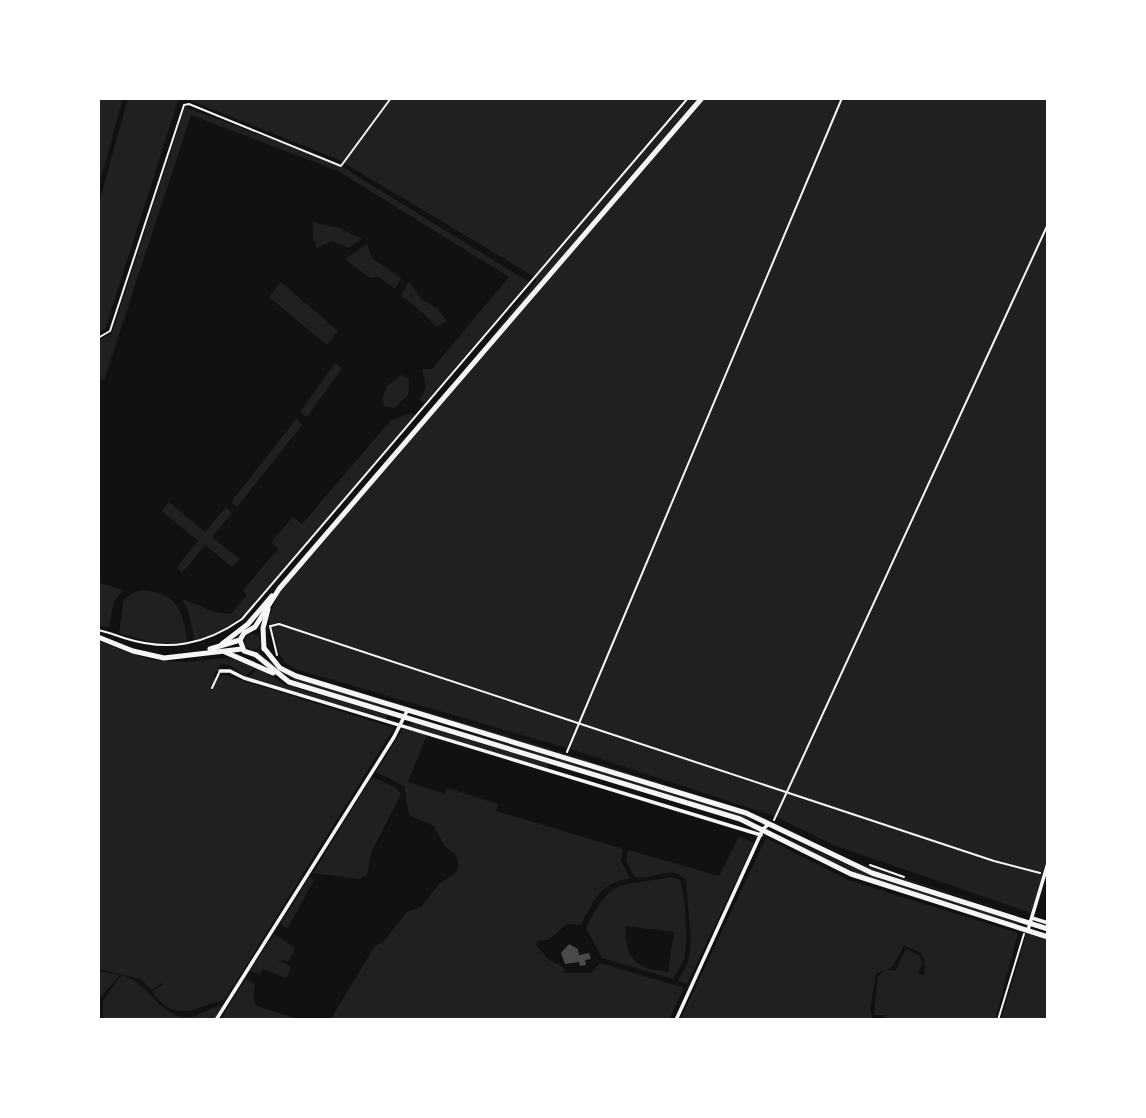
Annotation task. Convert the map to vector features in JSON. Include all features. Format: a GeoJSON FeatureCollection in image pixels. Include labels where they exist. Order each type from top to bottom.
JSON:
{"type":"FeatureCollection","features":[{"type":"Feature","properties":{"kind":"main road"},"geometry":{"type":"LineString","coordinates":[[221,649],[240,640],[244,633],[252,629],[276,594],[702,98]]}},
{"type":"Feature","properties":{"kind":"main road"},"geometry":{"type":"LineString","coordinates":[[221,649],[265,600],[276,594]]}},
{"type":"Feature","properties":{"kind":"main road"},"geometry":{"type":"LineString","coordinates":[[268,609],[263,634],[264,648],[288,673],[746,813],[764,830]]}},
{"type":"Feature","properties":{"kind":"main road"},"geometry":{"type":"LineString","coordinates":[[252,629],[263,634]]}},
{"type":"Feature","properties":{"kind":"main road"},"geometry":{"type":"LineString","coordinates":[[98,637],[128,648],[164,655],[242,649],[256,655],[276,674]]}},
{"type":"Feature","properties":{"kind":"main road"},"geometry":{"type":"LineString","coordinates":[[240,640],[242,649]]}},
{"type":"Feature","properties":{"kind":"main road"},"geometry":{"type":"LineString","coordinates":[[256,655],[264,648]]}},
{"type":"Feature","properties":{"kind":"main road"},"geometry":{"type":"LineString","coordinates":[[221,649],[289,682],[681,801],[764,830],[860,877],[1048,929]]}},
{"type":"Feature","properties":{"kind":"main road"},"geometry":{"type":"LineString","coordinates":[[1030,924],[1048,937]]}},
{"type":"Feature","properties":{"kind":"street"},"geometry":{"type":"LineString","coordinates":[[220,671],[229,671],[400,726],[764,830],[677,1020]]}},
{"type":"Feature","properties":{"kind":"street"},"geometry":{"type":"LineString","coordinates":[[216,1020],[407,711]]}},
{"type":"Feature","properties":{"kind":"street"},"geometry":{"type":"LineString","coordinates":[[1048,863],[1030,924],[1048,923]]}},
{"type":"Feature","properties":{"kind":"lane"},"geometry":{"type":"LineString","coordinates":[[212,688],[220,671]]}},
{"type":"Feature","properties":{"kind":"path"},"geometry":{"type":"LineString","coordinates":[[98,338],[110,331],[184,105],[189,104],[267,133],[341,166],[391,98]]}},
{"type":"Feature","properties":{"kind":"path"},"geometry":{"type":"LineString","coordinates":[[98,630],[160,646],[186,645],[219,634],[250,616],[688,98]]}},
{"type":"Feature","properties":{"kind":"path"},"geometry":{"type":"LineString","coordinates":[[567,752],[842,98]]}},
{"type":"Feature","properties":{"kind":"path"},"geometry":{"type":"LineString","coordinates":[[784,825],[774,820],[1048,224]]}},
{"type":"Feature","properties":{"kind":"path"},"geometry":{"type":"LineString","coordinates":[[280,659],[267,624],[279,624],[1005,865],[1045,874]]}},
{"type":"Feature","properties":{"kind":"path"},"geometry":{"type":"LineString","coordinates":[[865,863],[914,880]]}},
{"type":"Feature","properties":{"kind":"path"},"geometry":{"type":"LineString","coordinates":[[998,1020],[1024,932],[1030,924]]}},
{"type":"Feature","properties":{"kind":"shaded area"},"geometry":{"type":"Polygon","coordinates":[[[98,98],[123,98],[98,189],[98,98]]]}},
{"type":"Feature","properties":{"kind":"shaded area"},"geometry":{"type":"Polygon","coordinates":[[[128,98],[179,98],[105,329],[98,333],[98,207],[128,98]]]}},
{"type":"Feature","properties":{"kind":"shaded area"},"geometry":{"type":"Polygon","coordinates":[[[184,98],[1048,98],[1048,856],[1031,913],[836,846],[778,818],[776,813],[774,816],[570,749],[295,669],[287,664],[278,652],[268,622],[271,622],[268,619],[279,593],[425,420],[536,281],[535,277],[339,160],[184,98]]]}},
{"type":"Feature","properties":{"kind":"shaded area"},"geometry":{"type":"Polygon","coordinates":[[[185,107],[336,163],[529,282],[424,404],[420,400],[426,388],[422,369],[432,369],[509,277],[338,171],[191,115],[104,380],[98,379],[98,341],[112,333],[185,107]]]}},
{"type":"Feature","properties":{"kind":"shaded area"},"geometry":{"type":"Polygon","coordinates":[[[313,222],[339,228],[362,239],[348,248],[331,241],[317,248],[313,238],[313,222]]]}},
{"type":"Feature","properties":{"kind":"shaded area"},"geometry":{"type":"Polygon","coordinates":[[[367,244],[373,259],[401,278],[395,289],[379,277],[370,278],[345,259],[367,244]]]}},
{"type":"Feature","properties":{"kind":"shaded area"},"geometry":{"type":"Polygon","coordinates":[[[409,281],[422,300],[437,308],[447,321],[436,327],[420,310],[401,296],[409,281]]]}},
{"type":"Feature","properties":{"kind":"shaded area"},"geometry":{"type":"Polygon","coordinates":[[[281,282],[338,331],[327,345],[269,297],[281,282]]]}},
{"type":"Feature","properties":{"kind":"shaded area"},"geometry":{"type":"Polygon","coordinates":[[[335,363],[342,368],[307,417],[300,412],[335,363]]]}},
{"type":"Feature","properties":{"kind":"shaded area"},"geometry":{"type":"Polygon","coordinates":[[[401,375],[409,379],[408,395],[394,408],[384,406],[382,399],[387,386],[401,375]]]}},
{"type":"Feature","properties":{"kind":"shaded area"},"geometry":{"type":"Polygon","coordinates":[[[410,413],[415,415],[248,611],[223,631],[195,642],[188,610],[182,599],[215,612],[231,614],[247,595],[243,590],[278,549],[271,542],[293,517],[302,524],[390,421],[410,413]]]}},
{"type":"Feature","properties":{"kind":"shaded area"},"geometry":{"type":"Polygon","coordinates":[[[297,418],[302,425],[237,507],[231,502],[297,418]]]}},
{"type":"Feature","properties":{"kind":"shaded area"},"geometry":{"type":"Polygon","coordinates":[[[169,502],[205,532],[226,507],[232,513],[212,537],[240,559],[232,567],[205,545],[182,573],[177,567],[198,541],[162,511],[169,502]]]}},
{"type":"Feature","properties":{"kind":"shaded area"},"geometry":{"type":"Polygon","coordinates":[[[98,582],[123,590],[114,601],[109,627],[98,626],[98,582]]]}},
{"type":"Feature","properties":{"kind":"shaded area"},"geometry":{"type":"Polygon","coordinates":[[[144,590],[166,596],[177,606],[188,643],[155,643],[119,633],[124,599],[144,590]]]}},
{"type":"Feature","properties":{"kind":"shaded area"},"geometry":{"type":"Polygon","coordinates":[[[250,634],[256,634],[261,642],[259,648],[250,650],[245,645],[245,639],[250,634]]]}},
{"type":"Feature","properties":{"kind":"shaded area"},"geometry":{"type":"Polygon","coordinates":[[[98,641],[152,660],[185,662],[234,657],[256,667],[245,676],[230,665],[221,664],[212,678],[224,675],[394,728],[225,999],[194,1009],[177,1011],[160,1001],[152,991],[163,985],[162,983],[151,990],[141,979],[98,969],[98,641]]]}},
{"type":"Feature","properties":{"kind":"shaded area"},"geometry":{"type":"Polygon","coordinates":[[[270,660],[278,668],[390,708],[388,711],[298,683],[267,662],[270,660]]]}},
{"type":"Feature","properties":{"kind":"shaded area"},"geometry":{"type":"Polygon","coordinates":[[[259,668],[285,685],[387,714],[386,720],[248,678],[259,668]]]}},
{"type":"Feature","properties":{"kind":"shaded area"},"geometry":{"type":"Polygon","coordinates":[[[394,702],[554,750],[553,752],[393,704],[394,702]]]}},
{"type":"Feature","properties":{"kind":"shaded area"},"geometry":{"type":"Polygon","coordinates":[[[418,719],[552,756],[551,760],[418,719]]]}},
{"type":"Feature","properties":{"kind":"shaded area"},"geometry":{"type":"Polygon","coordinates":[[[414,723],[550,763],[547,768],[407,726],[414,723]]]}},
{"type":"Feature","properties":{"kind":"shaded area"},"geometry":{"type":"Polygon","coordinates":[[[403,729],[427,735],[408,782],[445,794],[447,788],[498,804],[496,811],[623,849],[621,861],[630,879],[605,888],[594,901],[581,925],[567,924],[548,940],[539,940],[536,945],[549,960],[563,967],[565,973],[591,973],[600,963],[684,988],[669,1020],[330,1020],[375,946],[382,943],[407,912],[421,907],[440,883],[456,873],[459,866],[456,854],[445,847],[434,826],[409,815],[404,786],[376,772],[403,729]]]}},
{"type":"Feature","properties":{"kind":"shaded area"},"geometry":{"type":"Polygon","coordinates":[[[557,751],[753,812],[556,753],[557,751]]]}},
{"type":"Feature","properties":{"kind":"shaded area"},"geometry":{"type":"Polygon","coordinates":[[[555,756],[752,818],[750,822],[554,760],[555,756]]]}},
{"type":"Feature","properties":{"kind":"shaded area"},"geometry":{"type":"Polygon","coordinates":[[[372,777],[395,787],[401,794],[371,853],[367,875],[359,879],[313,873],[372,777]]]}},
{"type":"Feature","properties":{"kind":"shaded area"},"geometry":{"type":"Polygon","coordinates":[[[759,815],[854,862],[1026,917],[853,864],[757,817],[759,815]]]}},
{"type":"Feature","properties":{"kind":"shaded area"},"geometry":{"type":"Polygon","coordinates":[[[772,831],[863,872],[1012,919],[1022,926],[863,877],[772,831]]]}},
{"type":"Feature","properties":{"kind":"shaded area"},"geometry":{"type":"Polygon","coordinates":[[[739,836],[754,843],[687,984],[678,981],[688,962],[691,945],[686,881],[676,873],[635,877],[626,861],[628,850],[719,876],[739,836]]]}},
{"type":"Feature","properties":{"kind":"shaded area"},"geometry":{"type":"Polygon","coordinates":[[[766,838],[848,880],[1018,933],[995,1020],[884,1020],[885,1015],[874,1015],[878,976],[886,969],[876,974],[870,1010],[873,1019],[881,1020],[680,1020],[766,838]],[[904,945],[893,966],[887,970],[895,971],[906,949],[920,956],[922,964],[918,973],[924,975],[925,962],[921,953],[904,945]]]}},
{"type":"Feature","properties":{"kind":"shaded area"},"geometry":{"type":"Polygon","coordinates":[[[671,877],[680,880],[686,916],[686,947],[683,961],[673,979],[602,958],[586,928],[603,899],[611,891],[628,884],[671,877]],[[626,926],[630,954],[640,965],[668,972],[674,932],[626,926]]]}},
{"type":"Feature","properties":{"kind":"shaded area"},"geometry":{"type":"Polygon","coordinates":[[[309,878],[314,880],[287,929],[281,923],[309,878]]]}},
{"type":"Feature","properties":{"kind":"shaded area"},"geometry":{"type":"Polygon","coordinates":[[[1027,932],[1048,939],[1048,1020],[1001,1020],[1027,932]]]}},
{"type":"Feature","properties":{"kind":"shaded area"},"geometry":{"type":"Polygon","coordinates":[[[274,934],[295,948],[289,961],[278,960],[291,967],[287,978],[263,969],[260,974],[250,971],[274,934]]]}},
{"type":"Feature","properties":{"kind":"shaded area"},"geometry":{"type":"Polygon","coordinates":[[[98,971],[120,975],[100,998],[99,1020],[98,971]]]}},
{"type":"Feature","properties":{"kind":"shaded area"},"geometry":{"type":"Polygon","coordinates":[[[121,975],[140,985],[160,1005],[176,1015],[191,1017],[213,1007],[223,1006],[214,1020],[103,1020],[103,1001],[121,975]]]}},
{"type":"Feature","properties":{"kind":"shaded area"},"geometry":{"type":"Polygon","coordinates":[[[246,979],[255,984],[253,1000],[257,1006],[301,1020],[220,1020],[246,979]]]}},
{"type":"Feature","properties":{"kind":"building"},"geometry":{"type":"Polygon","coordinates":[[[569,944],[578,949],[579,955],[589,953],[591,959],[585,960],[586,965],[580,966],[579,962],[565,964],[561,953],[569,944]]]}}]}
